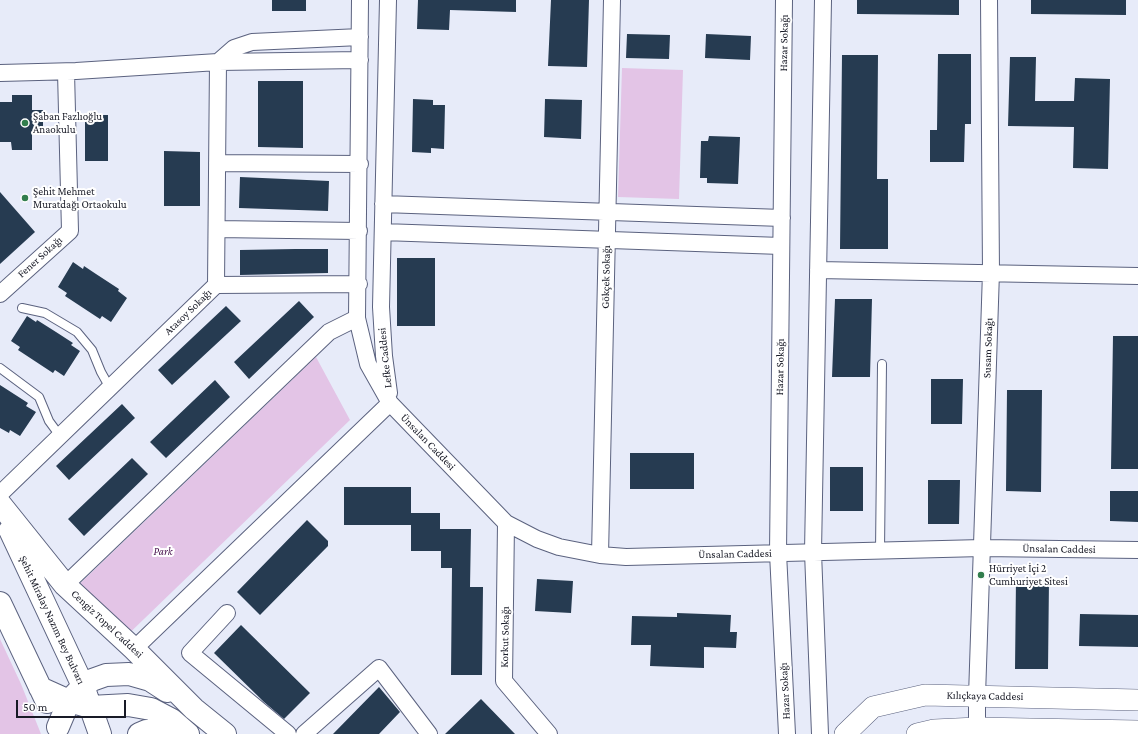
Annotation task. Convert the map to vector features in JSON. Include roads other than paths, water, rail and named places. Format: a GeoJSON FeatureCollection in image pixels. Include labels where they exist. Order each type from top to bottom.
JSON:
{"type":"FeatureCollection","features":[{"type":"Feature","properties":{"kind":"main road","name":"Cengiz Topel Caddesi"},"geometry":{"type":"LineString","coordinates":[[0,504],[65,585],[134,649],[194,708],[225,734]]}},
{"type":"Feature","properties":{"kind":"main road","name":"Şehit Miralay Nazım Bey Bulvarı"},"geometry":{"type":"LineString","coordinates":[[0,508],[81,698],[100,734]]}},
{"type":"Feature","properties":{"kind":"main road"},"geometry":{"type":"LineString","coordinates":[[0,603],[59,730]]}},
{"type":"Feature","properties":{"kind":"main road"},"geometry":{"type":"LineString","coordinates":[[59,730],[92,680],[106,675],[129,674],[150,680],[194,708]]}},
{"type":"Feature","properties":{"kind":"main road"},"geometry":{"type":"LineString","coordinates":[[40,688],[81,698],[128,704],[151,709],[172,720],[188,734]]}},
{"type":"Feature","properties":{"kind":"main road"},"geometry":{"type":"LineString","coordinates":[[139,734],[146,731],[158,731],[167,734]]}},
{"type":"Feature","properties":{"kind":"street","name":"Lefke Caddesi"},"geometry":{"type":"LineString","coordinates":[[360,0],[359,284],[357,318],[368,364],[390,402]]}},
{"type":"Feature","properties":{"kind":"street","name":"Lefke Caddesi"},"geometry":{"type":"LineString","coordinates":[[388,0],[381,308],[384,356],[390,402]]}},
{"type":"Feature","properties":{"kind":"street","name":"Gökçek Sokağı"},"geometry":{"type":"LineString","coordinates":[[600,555],[612,0]]}},
{"type":"Feature","properties":{"kind":"street","name":"Hazar Sokağı"},"geometry":{"type":"LineString","coordinates":[[784,0],[778,553],[787,734]]}},
{"type":"Feature","properties":{"kind":"street"},"geometry":{"type":"LineString","coordinates":[[820,734],[813,552],[823,0]]}},
{"type":"Feature","properties":{"kind":"street","name":"Susam Sokağı"},"geometry":{"type":"LineString","coordinates":[[977,731],[991,272],[989,0]]}},
{"type":"Feature","properties":{"kind":"street"},"geometry":{"type":"LineString","coordinates":[[218,62],[234,48],[252,42],[360,37]]}},
{"type":"Feature","properties":{"kind":"street"},"geometry":{"type":"LineString","coordinates":[[0,72],[66,72],[218,62],[360,60]]}},
{"type":"Feature","properties":{"kind":"street","name":"Atasoy Sokağı"},"geometry":{"type":"LineString","coordinates":[[0,494],[216,285],[218,62]]}},
{"type":"Feature","properties":{"kind":"street","name":"Fener Sokağı"},"geometry":{"type":"LineString","coordinates":[[0,294],[70,231],[66,72]]}},
{"type":"Feature","properties":{"kind":"street"},"geometry":{"type":"LineString","coordinates":[[217,163],[360,164]]}},
{"type":"Feature","properties":{"kind":"street"},"geometry":{"type":"LineString","coordinates":[[383,204],[782,218]]}},
{"type":"Feature","properties":{"kind":"street"},"geometry":{"type":"LineString","coordinates":[[217,229],[359,232]]}},
{"type":"Feature","properties":{"kind":"street"},"geometry":{"type":"LineString","coordinates":[[383,232],[781,246]]}},
{"type":"Feature","properties":{"kind":"street"},"geometry":{"type":"LineString","coordinates":[[818,270],[991,272],[1138,276]]}},
{"type":"Feature","properties":{"kind":"street"},"geometry":{"type":"LineString","coordinates":[[216,285],[359,284]]}},
{"type":"Feature","properties":{"kind":"street"},"geometry":{"type":"LineString","coordinates":[[65,585],[329,332],[357,318]]}},
{"type":"Feature","properties":{"kind":"street"},"geometry":{"type":"LineString","coordinates":[[134,649],[390,402]]}},
{"type":"Feature","properties":{"kind":"street","name":"Ünsalan Caddesi"},"geometry":{"type":"LineString","coordinates":[[390,402],[506,523],[537,539],[559,547],[600,555],[626,557],[982,548],[1138,550]]}},
{"type":"Feature","properties":{"kind":"street","name":"Korkut Sokağı"},"geometry":{"type":"LineString","coordinates":[[506,523],[504,681],[549,734]]}},
{"type":"Feature","properties":{"kind":"street"},"geometry":{"type":"LineString","coordinates":[[227,614],[190,653],[288,734]]}},
{"type":"Feature","properties":{"kind":"street"},"geometry":{"type":"LineString","coordinates":[[304,734],[379,668],[429,734]]}},
{"type":"Feature","properties":{"kind":"street","name":"Kılıçkaya Caddesi"},"geometry":{"type":"LineString","coordinates":[[845,734],[873,707],[925,695],[1138,700]]}},
{"type":"Feature","properties":{"kind":"street"},"geometry":{"type":"LineString","coordinates":[[917,734],[934,730],[1138,731]]}},
{"type":"Feature","properties":{"kind":"lane"},"geometry":{"type":"LineString","coordinates":[[22,308],[37,310],[45,313],[77,332],[92,350],[101,372],[110,388]]}},
{"type":"Feature","properties":{"kind":"lane"},"geometry":{"type":"LineString","coordinates":[[880,551],[882,364]]}},
{"type":"Feature","properties":{"kind":"lane"},"geometry":{"type":"LineString","coordinates":[[0,368],[39,397],[49,421],[60,436]]}},
{"type":"Feature","properties":{"kind":"place","name":"Şaban Fazlıoğlu Anaokulu"},"geometry":{"type":"Point","coordinates":[25,123]}},
{"type":"Feature","properties":{"kind":"place","name":"Şehit Mehmet Muratdağı Ortaokulu"},"geometry":{"type":"Point","coordinates":[25,198]}},
{"type":"Feature","properties":{"kind":"place","name":"Hürriyet İçi 2 Cumhuriyet Sitesi"},"geometry":{"type":"Point","coordinates":[981,575]}},
{"type":"Feature","properties":{"kind":"park label","name":"Park"},"geometry":{"type":"Point","coordinates":[163,552]}}]}
